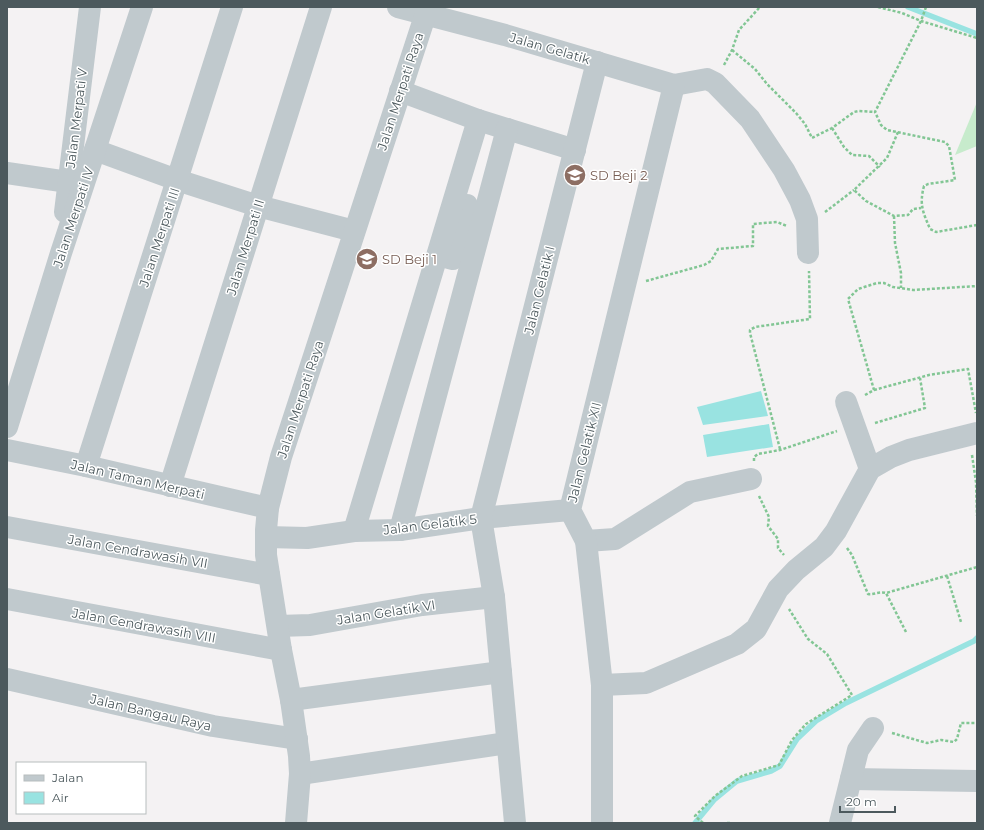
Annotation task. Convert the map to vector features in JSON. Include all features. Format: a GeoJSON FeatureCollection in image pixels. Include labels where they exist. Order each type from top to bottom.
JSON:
{"type":"FeatureCollection","features":[{"type":"Feature","properties":{"kind":"street","name":"Jalan Merpati V"},"geometry":{"type":"LineString","coordinates":[[61,253],[68,182],[90,7]]}},
{"type":"Feature","properties":{"kind":"street","name":"Jalan Merpati IV"},"geometry":{"type":"LineString","coordinates":[[7,427],[61,253],[142,7]]}},
{"type":"Feature","properties":{"kind":"street","name":"Jalan Merpati III"},"geometry":{"type":"LineString","coordinates":[[86,466],[232,7]]}},
{"type":"Feature","properties":{"kind":"street","name":"Jalan Merpati II"},"geometry":{"type":"LineString","coordinates":[[170,486],[321,7]]}},
{"type":"Feature","properties":{"kind":"street","name":"Jalan Merpati Raya"},"geometry":{"type":"LineString","coordinates":[[296,823],[300,774],[297,739],[269,575],[266,537],[268,508],[283,449],[425,16],[398,7]]}},
{"type":"Feature","properties":{"kind":"street","name":"Jalan Gelatik"},"geometry":{"type":"LineString","coordinates":[[425,16],[505,35],[674,85]]}},
{"type":"Feature","properties":{"kind":"street","name":"Jalan Gelatik I"},"geometry":{"type":"LineString","coordinates":[[481,518],[597,62]]}},
{"type":"Feature","properties":{"kind":"street"},"geometry":{"type":"LineString","coordinates":[[674,85],[707,80],[715,84],[750,119],[784,170],[800,200],[807,225],[808,253]]}},
{"type":"Feature","properties":{"kind":"street","name":"Jalan Gelatik XII"},"geometry":{"type":"LineString","coordinates":[[602,823],[602,685],[586,542],[570,510],[674,85]]}},
{"type":"Feature","properties":{"kind":"street"},"geometry":{"type":"LineString","coordinates":[[400,91],[478,120],[574,150]]}},
{"type":"Feature","properties":{"kind":"street"},"geometry":{"type":"LineString","coordinates":[[354,531],[478,120]]}},
{"type":"Feature","properties":{"kind":"street"},"geometry":{"type":"LineString","coordinates":[[400,530],[507,129]]}},
{"type":"Feature","properties":{"kind":"street"},"geometry":{"type":"LineString","coordinates":[[95,150],[177,180],[258,206],[354,230]]}},
{"type":"Feature","properties":{"kind":"street"},"geometry":{"type":"LineString","coordinates":[[438,255],[453,260],[477,167]]}},
{"type":"Feature","properties":{"kind":"street"},"geometry":{"type":"LineString","coordinates":[[7,173],[68,182]]}},
{"type":"Feature","properties":{"kind":"street"},"geometry":{"type":"LineString","coordinates":[[846,402],[870,469]]}},
{"type":"Feature","properties":{"kind":"street"},"geometry":{"type":"LineString","coordinates":[[602,685],[646,683],[737,644],[756,629],[778,589],[796,570],[824,547],[836,531],[870,469],[891,457],[909,450],[974,429]]}},
{"type":"Feature","properties":{"kind":"street","name":"Jalan Taman Merpati"},"geometry":{"type":"LineString","coordinates":[[7,450],[86,466],[268,508]]}},
{"type":"Feature","properties":{"kind":"street"},"geometry":{"type":"LineString","coordinates":[[586,542],[615,539],[690,492],[751,479]]}},
{"type":"Feature","properties":{"kind":"street","name":"Jalan Gelatik 5"},"geometry":{"type":"LineString","coordinates":[[266,537],[307,538],[354,531],[400,530],[481,518],[570,510]]}},
{"type":"Feature","properties":{"kind":"street"},"geometry":{"type":"LineString","coordinates":[[481,518],[494,597],[515,823]]}},
{"type":"Feature","properties":{"kind":"street","name":"Jalan Cendrawasih VII"},"geometry":{"type":"LineString","coordinates":[[7,527],[269,575]]}},
{"type":"Feature","properties":{"kind":"street","name":"Jalan Gelatik VI"},"geometry":{"type":"LineString","coordinates":[[278,626],[310,625],[422,605],[494,597]]}},
{"type":"Feature","properties":{"kind":"street","name":"Jalan Cendrawasih VIII"},"geometry":{"type":"LineString","coordinates":[[7,599],[281,650]]}},
{"type":"Feature","properties":{"kind":"street"},"geometry":{"type":"LineString","coordinates":[[291,700],[501,672]]}},
{"type":"Feature","properties":{"kind":"street","name":"Jalan Bangau Raya"},"geometry":{"type":"LineString","coordinates":[[7,679],[214,726],[297,739]]}},
{"type":"Feature","properties":{"kind":"street"},"geometry":{"type":"LineString","coordinates":[[840,823],[858,750],[872,728]]}},
{"type":"Feature","properties":{"kind":"street"},"geometry":{"type":"LineString","coordinates":[[300,774],[507,743]]}},
{"type":"Feature","properties":{"kind":"street"},"geometry":{"type":"LineString","coordinates":[[851,779],[977,781]]}},
{"type":"Feature","properties":{"kind":"path"},"geometry":{"type":"LineString","coordinates":[[715,84],[732,50],[739,30],[760,7]]}},
{"type":"Feature","properties":{"kind":"path"},"geometry":{"type":"LineString","coordinates":[[878,7],[902,12],[921,21],[977,38]]}},
{"type":"Feature","properties":{"kind":"path"},"geometry":{"type":"LineString","coordinates":[[875,112],[921,21],[926,7]]}},
{"type":"Feature","properties":{"kind":"path"},"geometry":{"type":"LineString","coordinates":[[732,50],[755,69],[767,84],[796,113],[805,124],[812,138],[832,128],[854,112],[875,112]]}},
{"type":"Feature","properties":{"kind":"path"},"geometry":{"type":"LineString","coordinates":[[875,112],[884,128],[945,142],[949,146],[955,180],[932,183],[924,186],[921,208],[930,229],[933,232],[977,225]]}},
{"type":"Feature","properties":{"kind":"path"},"geometry":{"type":"LineString","coordinates":[[832,128],[844,147],[852,155],[869,156],[880,167]]}},
{"type":"Feature","properties":{"kind":"path"},"geometry":{"type":"LineString","coordinates":[[624,287],[704,265],[711,261],[718,249],[753,246],[753,224],[777,222],[785,226],[807,225],[815,218],[836,205],[880,167],[891,152],[898,132]]}},
{"type":"Feature","properties":{"kind":"path"},"geometry":{"type":"LineString","coordinates":[[854,190],[866,201],[894,216],[908,215],[913,209],[921,208]]}},
{"type":"Feature","properties":{"kind":"path"},"geometry":{"type":"LineString","coordinates":[[894,216],[895,243],[901,273],[901,288]]}},
{"type":"Feature","properties":{"kind":"path"},"geometry":{"type":"LineString","coordinates":[[808,253],[810,319],[755,327],[750,330],[780,450],[854,426],[864,426],[925,408],[920,378]]}},
{"type":"Feature","properties":{"kind":"path"},"geometry":{"type":"LineString","coordinates":[[871,378],[848,299],[858,289],[877,283],[901,288],[932,290],[977,286]]}},
{"type":"Feature","properties":{"kind":"path"},"geometry":{"type":"LineString","coordinates":[[874,390],[920,378],[968,369],[974,429],[977,516]]}},
{"type":"Feature","properties":{"kind":"path"},"geometry":{"type":"LineString","coordinates":[[751,479],[769,517],[768,526],[778,539],[778,548],[796,570]]}},
{"type":"Feature","properties":{"kind":"path"},"geometry":{"type":"LineString","coordinates":[[836,531],[852,556],[868,594],[878,592],[886,593],[977,567]]}},
{"type":"Feature","properties":{"kind":"path"},"geometry":{"type":"LineString","coordinates":[[947,576],[961,622]]}},
{"type":"Feature","properties":{"kind":"path"},"geometry":{"type":"LineString","coordinates":[[702,822],[695,816],[715,796],[742,776],[779,765],[792,740],[806,724],[852,695],[830,659],[808,639],[778,589]]}},
{"type":"Feature","properties":{"kind":"path"},"geometry":{"type":"LineString","coordinates":[[886,593],[906,632]]}},
{"type":"Feature","properties":{"kind":"path"},"geometry":{"type":"LineString","coordinates":[[872,728],[927,743],[941,740],[954,742],[958,739],[961,723],[977,723]]}},
{"type":"Feature","properties":{"kind":"green space"},"geometry":{"type":"Polygon","coordinates":[[[977,102],[977,146],[955,155],[977,102]]]}},
{"type":"Feature","properties":{"kind":"water"},"geometry":{"type":"Polygon","coordinates":[[[761,391],[768,416],[703,425],[697,407],[761,391]]]}},
{"type":"Feature","properties":{"kind":"water"},"geometry":{"type":"Polygon","coordinates":[[[769,424],[773,447],[707,457],[703,435],[769,424]]]}},
{"type":"Feature","properties":{"kind":"waterway"},"geometry":{"type":"LineString","coordinates":[[908,7],[977,34]]}},
{"type":"Feature","properties":{"kind":"waterway"},"geometry":{"type":"LineString","coordinates":[[695,823],[714,800],[737,781],[771,771],[780,766],[797,739],[816,721],[846,703],[974,641],[977,638]]}},
{"type":"Feature","properties":{"kind":"place","name":"SD Beji 2"},"geometry":{"type":"Point","coordinates":[575,175]}},
{"type":"Feature","properties":{"kind":"place","name":"SD Beji 1"},"geometry":{"type":"Point","coordinates":[367,259]}}]}
